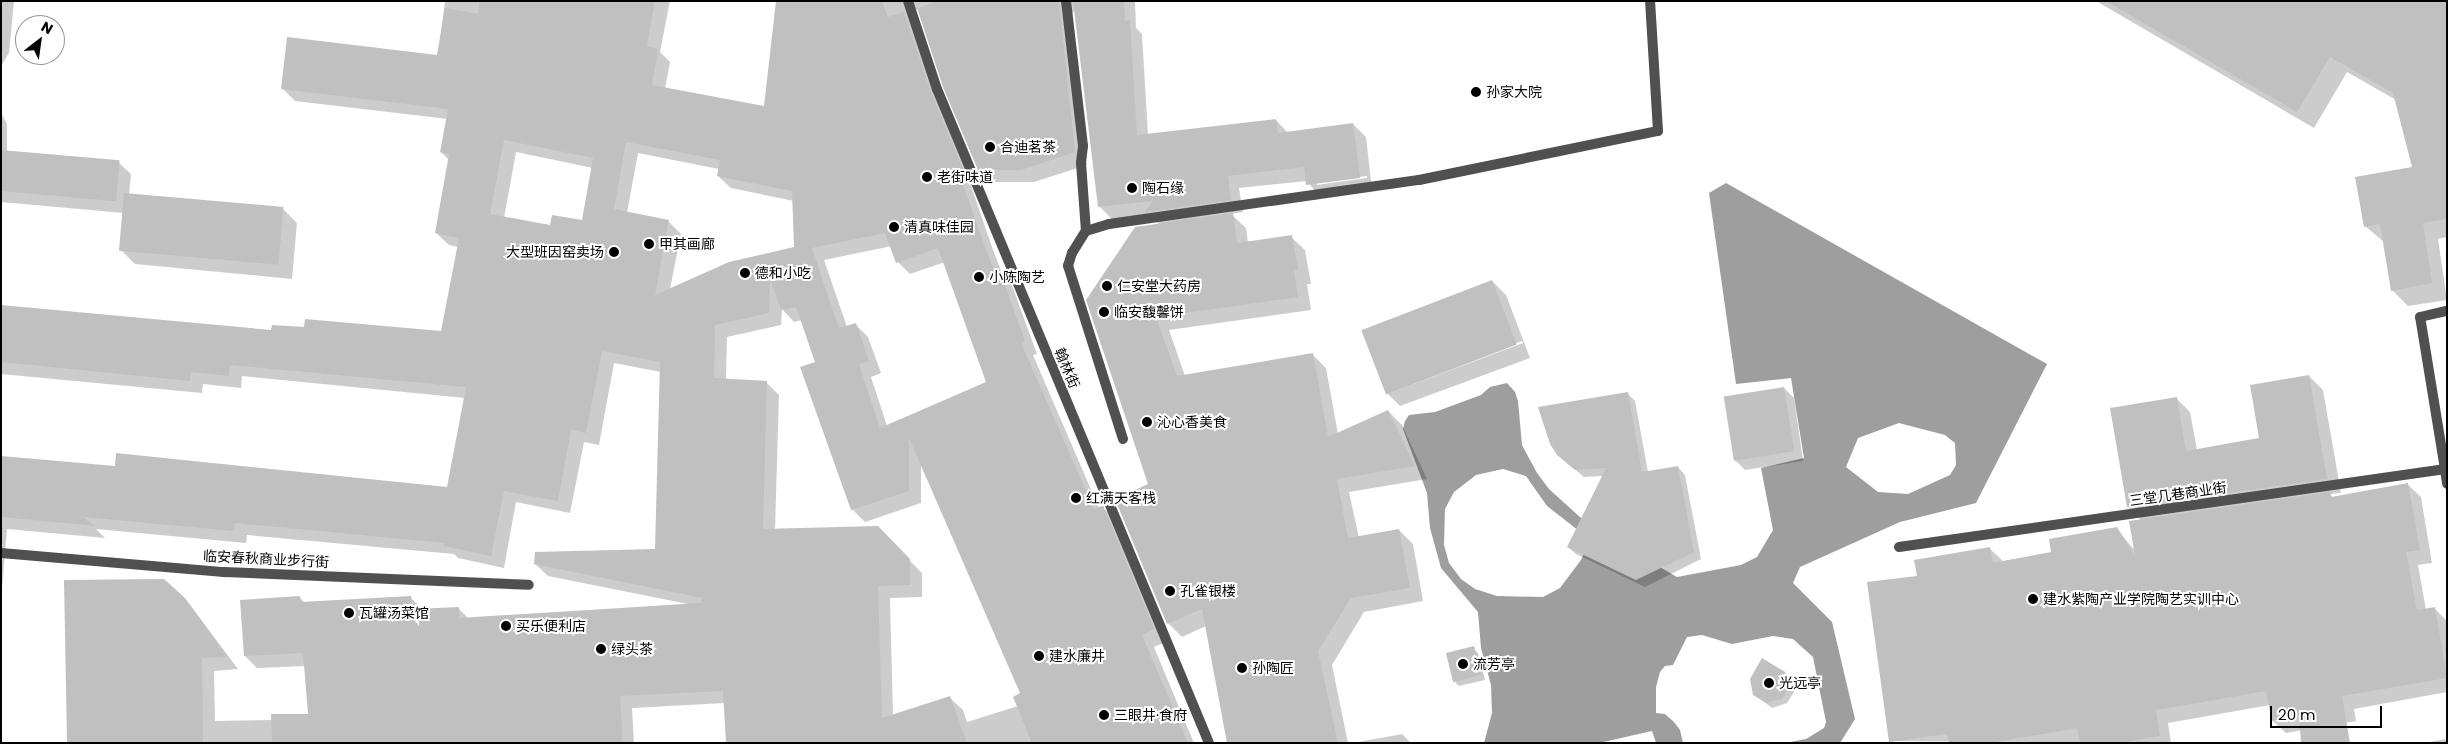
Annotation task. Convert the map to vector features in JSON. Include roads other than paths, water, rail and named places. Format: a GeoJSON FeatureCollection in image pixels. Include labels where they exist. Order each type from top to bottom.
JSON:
{"type":"FeatureCollection","features":[{"type":"Feature","properties":{"kind":"street","name":"翰林街"},"geometry":{"type":"LineString","coordinates":[[908,1],[937,90],[1209,743]]}},
{"type":"Feature","properties":{"kind":"street"},"geometry":{"type":"LineString","coordinates":[[1066,1],[1084,146],[1081,163],[1086,231],[1072,253],[1068,266],[1122,439]]}},
{"type":"Feature","properties":{"kind":"street"},"geometry":{"type":"LineString","coordinates":[[1086,231],[1109,224],[1419,180],[1658,131],[1650,1]]}},
{"type":"Feature","properties":{"kind":"street"},"geometry":{"type":"LineString","coordinates":[[2447,311],[2420,317],[2447,484]]}},
{"type":"Feature","properties":{"kind":"street","name":"三堂几巷商业街"},"geometry":{"type":"LineString","coordinates":[[1899,547],[2445,469]]}},
{"type":"Feature","properties":{"kind":"street","name":"临安春秋商业步行街"},"geometry":{"type":"LineString","coordinates":[[1,553],[224,572],[529,585]]}},
{"type":"Feature","properties":{"kind":"place","name":"孙家大院"},"geometry":{"type":"Point","coordinates":[1476,92]}},
{"type":"Feature","properties":{"kind":"place","name":"合迪茗茶"},"geometry":{"type":"Point","coordinates":[990,147]}},
{"type":"Feature","properties":{"kind":"place","name":"老街味道"},"geometry":{"type":"Point","coordinates":[927,177]}},
{"type":"Feature","properties":{"kind":"place","name":"陶石缘"},"geometry":{"type":"Point","coordinates":[1132,188]}},
{"type":"Feature","properties":{"kind":"place","name":"清真味佳园"},"geometry":{"type":"Point","coordinates":[894,227]}},
{"type":"Feature","properties":{"kind":"place","name":"甲其画廊"},"geometry":{"type":"Point","coordinates":[649,244]}},
{"type":"Feature","properties":{"kind":"place","name":"大型班因窑卖场"},"geometry":{"type":"Point","coordinates":[614,252]}},
{"type":"Feature","properties":{"kind":"place","name":"德和小吃"},"geometry":{"type":"Point","coordinates":[745,273]}},
{"type":"Feature","properties":{"kind":"place","name":"小陈陶艺"},"geometry":{"type":"Point","coordinates":[979,277]}},
{"type":"Feature","properties":{"kind":"place","name":"仁安堂大药房"},"geometry":{"type":"Point","coordinates":[1107,286]}},
{"type":"Feature","properties":{"kind":"place","name":"临安馥馨饼"},"geometry":{"type":"Point","coordinates":[1104,312]}},
{"type":"Feature","properties":{"kind":"place","name":"沁心香美食"},"geometry":{"type":"Point","coordinates":[1147,422]}},
{"type":"Feature","properties":{"kind":"place","name":"红满天客栈"},"geometry":{"type":"Point","coordinates":[1076,498]}},
{"type":"Feature","properties":{"kind":"place","name":"孔雀银楼"},"geometry":{"type":"Point","coordinates":[1170,591]}},
{"type":"Feature","properties":{"kind":"place","name":"建水紫陶产业学院陶艺实训中心"},"geometry":{"type":"Point","coordinates":[2033,599]}},
{"type":"Feature","properties":{"kind":"place","name":"瓦罐汤菜馆"},"geometry":{"type":"Point","coordinates":[349,613]}},
{"type":"Feature","properties":{"kind":"place","name":"买乐便利店"},"geometry":{"type":"Point","coordinates":[506,626]}},
{"type":"Feature","properties":{"kind":"place","name":"绿头茶"},"geometry":{"type":"Point","coordinates":[601,649]}},
{"type":"Feature","properties":{"kind":"place","name":"建水廉井"},"geometry":{"type":"Point","coordinates":[1039,656]}},
{"type":"Feature","properties":{"kind":"place","name":"流芳亭"},"geometry":{"type":"Point","coordinates":[1463,664]}},
{"type":"Feature","properties":{"kind":"place","name":"孙陶匠"},"geometry":{"type":"Point","coordinates":[1242,668]}},
{"type":"Feature","properties":{"kind":"place","name":"光远亭"},"geometry":{"type":"Point","coordinates":[1769,683]}},
{"type":"Feature","properties":{"kind":"place","name":"三眼井·食府"},"geometry":{"type":"Point","coordinates":[1104,715]}}]}
